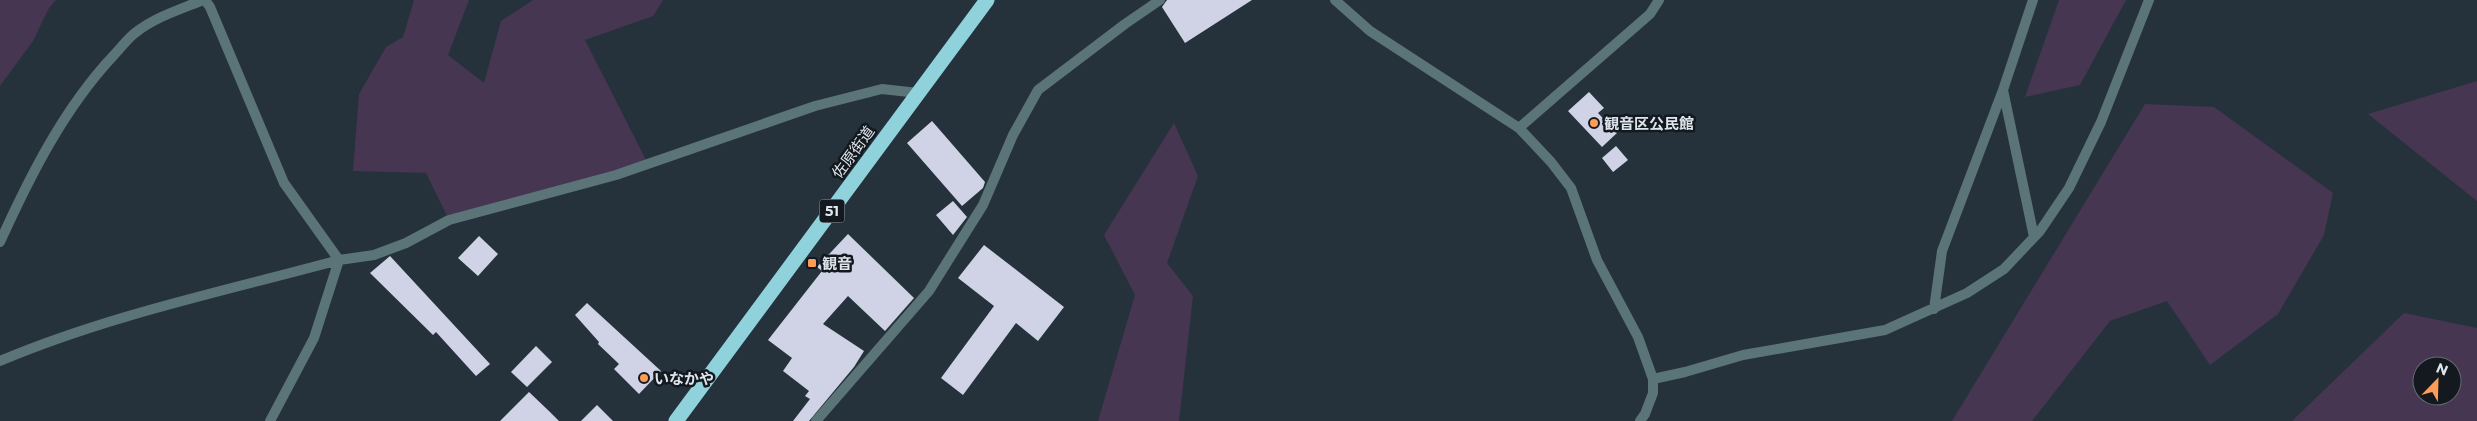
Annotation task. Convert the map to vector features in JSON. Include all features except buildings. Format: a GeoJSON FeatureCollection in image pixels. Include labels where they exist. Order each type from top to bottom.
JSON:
{"type":"FeatureCollection","features":[{"type":"Feature","properties":{"kind":"highway","name":"佐原街道"},"geometry":{"type":"LineString","coordinates":[[676,421],[987,0]]}},
{"type":"Feature","properties":{"kind":"street"},"geometry":{"type":"LineString","coordinates":[[0,242],[14,210],[61,124],[94,76],[135,33],[158,18],[204,0],[210,7],[284,183],[339,260]]}},
{"type":"Feature","properties":{"kind":"street"},"geometry":{"type":"LineString","coordinates":[[816,421],[930,291],[983,205],[1013,135],[1038,90],[1160,0]]}},
{"type":"Feature","properties":{"kind":"street"},"geometry":{"type":"LineString","coordinates":[[1335,0],[1370,31],[1519,128],[1551,162],[1570,188],[1598,260],[1638,337],[1653,379],[1649,405],[1640,421]]}},
{"type":"Feature","properties":{"kind":"street"},"geometry":{"type":"LineString","coordinates":[[1519,128],[1650,14],[1659,0]]}},
{"type":"Feature","properties":{"kind":"street"},"geometry":{"type":"LineString","coordinates":[[1934,309],[1942,251],[2003,90],[2033,0]]}},
{"type":"Feature","properties":{"kind":"street"},"geometry":{"type":"LineString","coordinates":[[1653,379],[1685,372],[1742,354],[1885,330],[1967,293],[2004,269],[2034,238],[2069,188],[2101,122],[2149,0]]}},
{"type":"Feature","properties":{"kind":"street"},"geometry":{"type":"LineString","coordinates":[[0,361],[44,343],[117,318],[339,260],[374,255],[406,243],[449,220],[616,175],[815,106],[882,89],[918,93]]}},
{"type":"Feature","properties":{"kind":"street"},"geometry":{"type":"LineString","coordinates":[[2003,90],[2034,238]]}},
{"type":"Feature","properties":{"kind":"street"},"geometry":{"type":"LineString","coordinates":[[270,421],[314,338],[339,260]]}},
{"type":"Feature","properties":{"kind":"shaded area"},"geometry":{"type":"Polygon","coordinates":[[[0,0],[56,0],[49,8],[33,41],[0,86],[0,0]]]}},
{"type":"Feature","properties":{"kind":"shaded area"},"geometry":{"type":"Polygon","coordinates":[[[414,0],[469,0],[448,55],[484,83],[501,21],[533,0],[663,0],[653,16],[585,40],[647,162],[449,220],[426,173],[353,171],[359,94],[386,47],[403,37],[414,0]]]}},
{"type":"Feature","properties":{"kind":"shaded area"},"geometry":{"type":"Polygon","coordinates":[[[2059,0],[2126,0],[2080,85],[2025,97],[2059,0]]]}},
{"type":"Feature","properties":{"kind":"shaded area"},"geometry":{"type":"Polygon","coordinates":[[[2477,81],[2477,201],[2368,114],[2477,81]]]}},
{"type":"Feature","properties":{"kind":"shaded area"},"geometry":{"type":"Polygon","coordinates":[[[2145,104],[2214,107],[2333,193],[2324,235],[2278,314],[2210,365],[2167,301],[2110,321],[2032,421],[1952,421],[2145,104]]]}},
{"type":"Feature","properties":{"kind":"shaded area"},"geometry":{"type":"Polygon","coordinates":[[[1174,123],[1198,176],[1167,263],[1193,296],[1179,421],[1098,421],[1135,295],[1104,235],[1174,123]]]}},
{"type":"Feature","properties":{"kind":"shaded area"},"geometry":{"type":"Polygon","coordinates":[[[2404,313],[2477,328],[2477,421],[2292,421],[2404,313]]]}},
{"type":"Feature","properties":{"kind":"place","name":"観音区公民館"},"geometry":{"type":"Point","coordinates":[1594,123]}},
{"type":"Feature","properties":{"kind":"place","name":"観音"},"geometry":{"type":"Point","coordinates":[812,263]}},
{"type":"Feature","properties":{"kind":"place","name":"いなかや"},"geometry":{"type":"Point","coordinates":[644,378]}}]}
